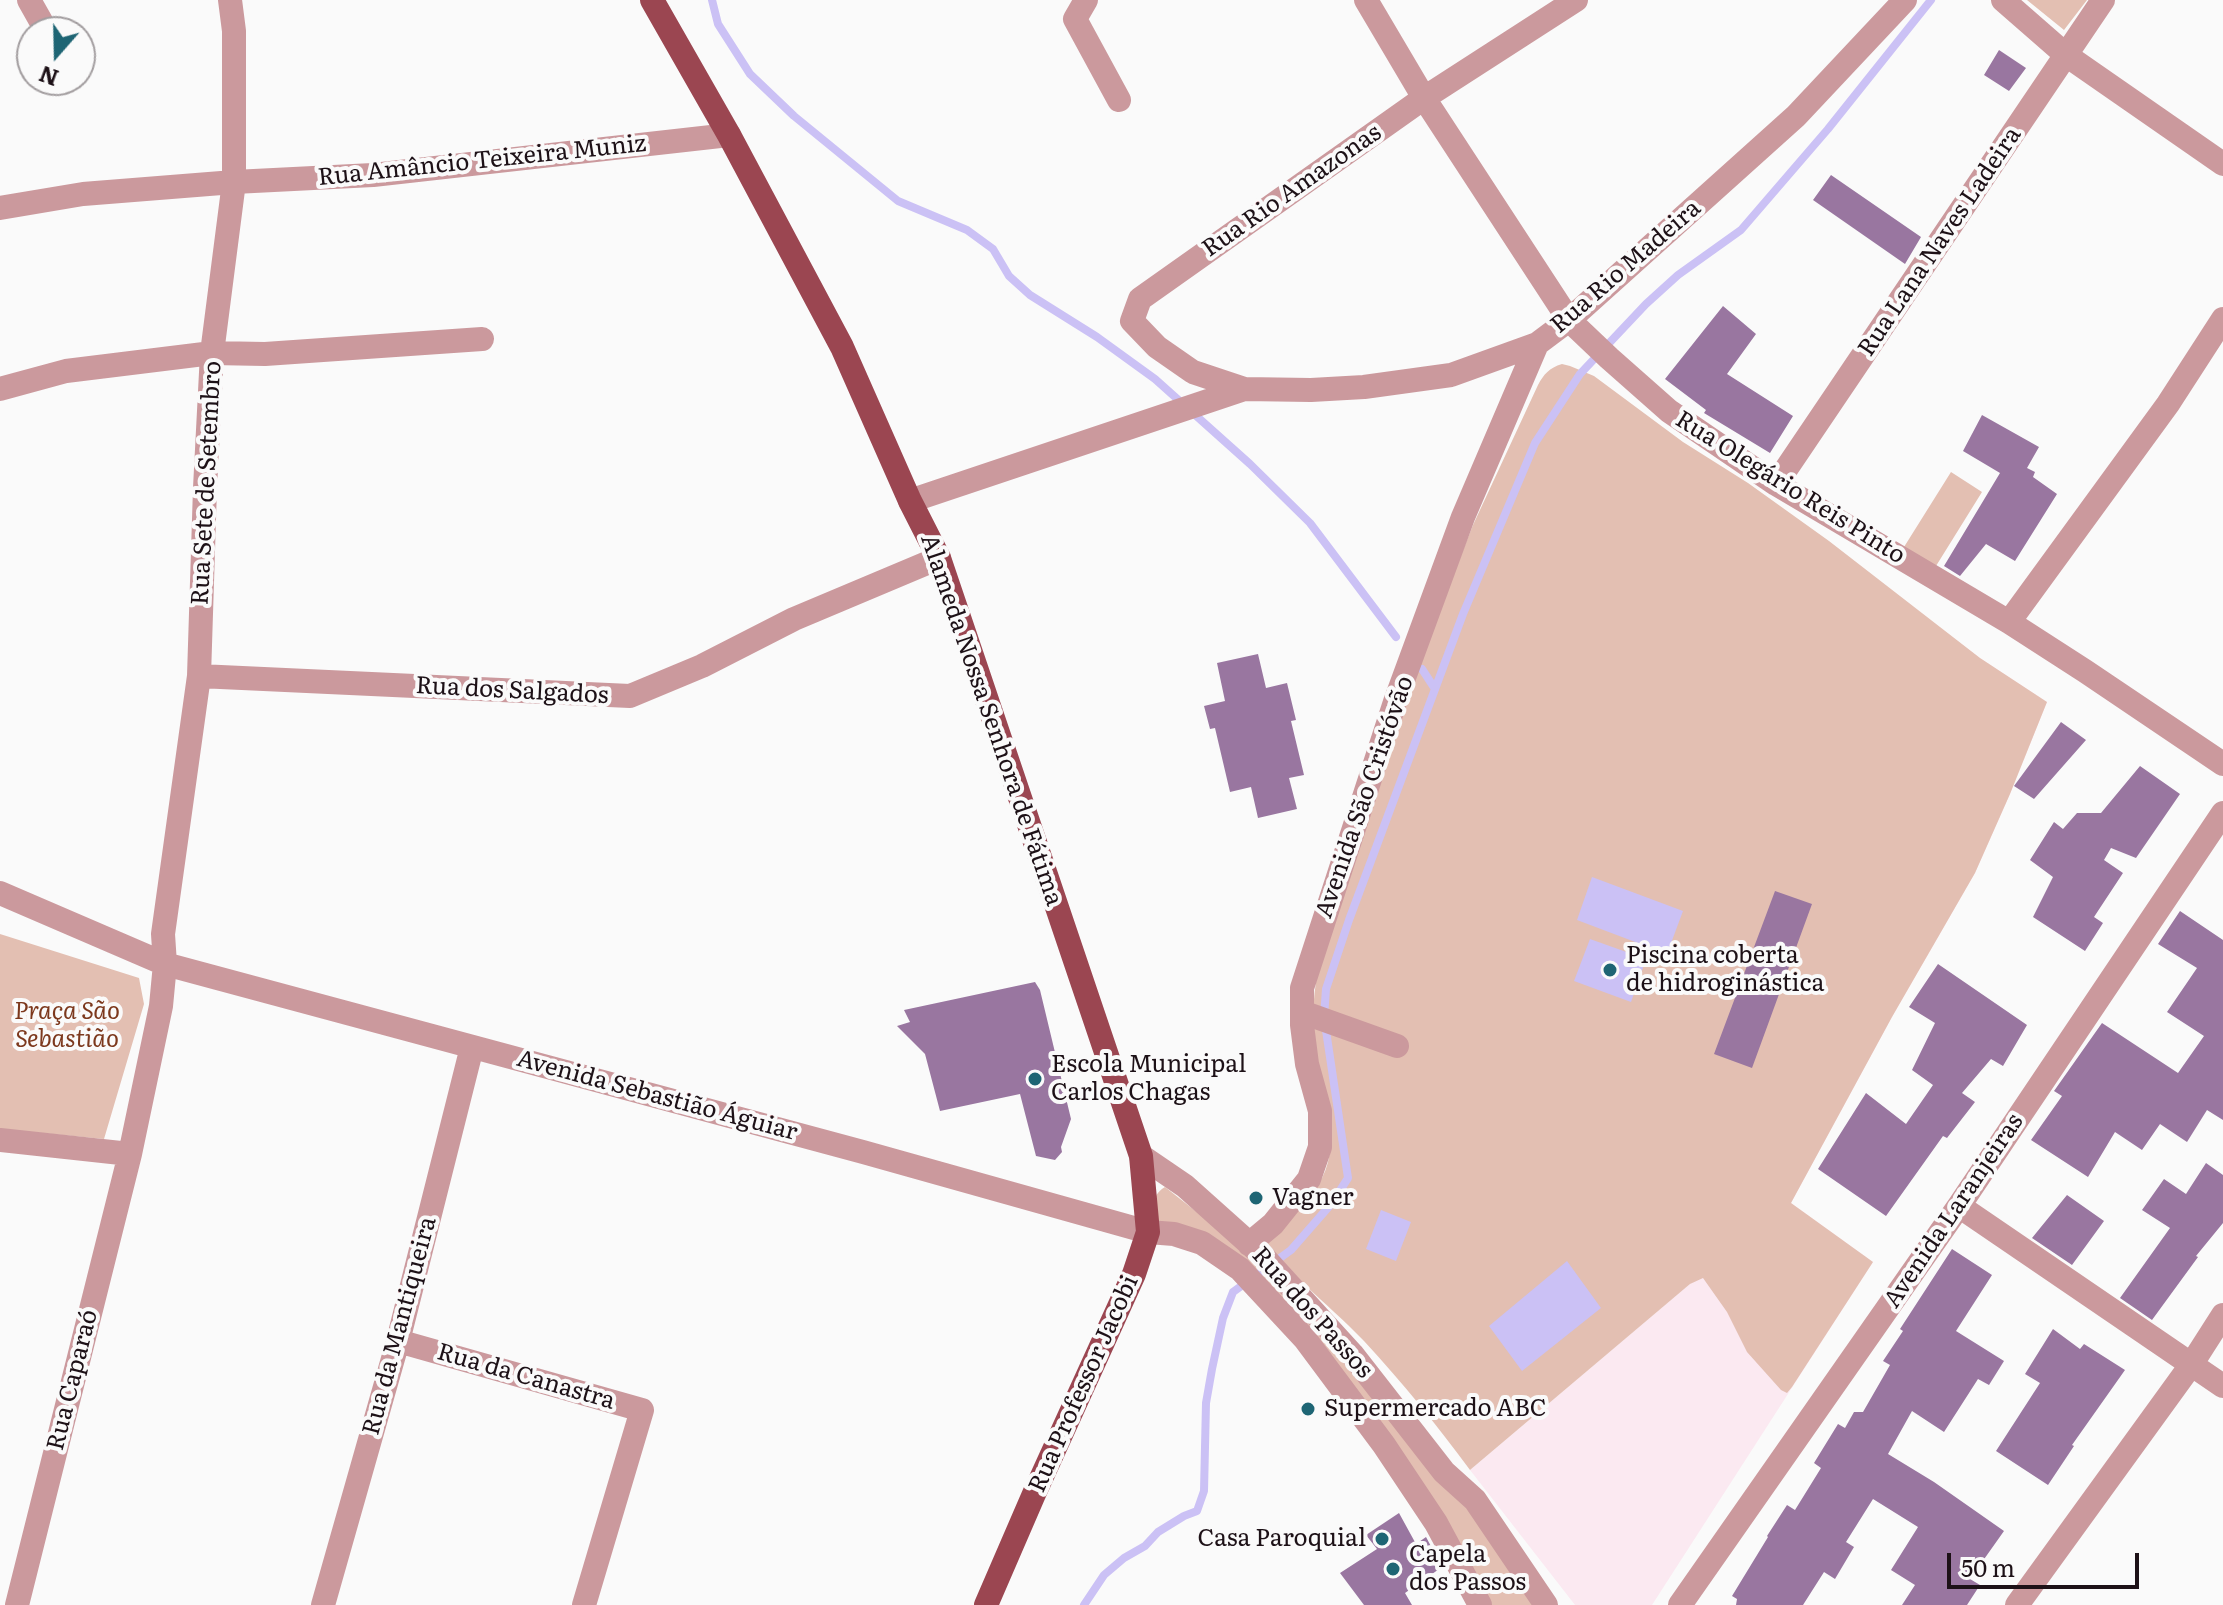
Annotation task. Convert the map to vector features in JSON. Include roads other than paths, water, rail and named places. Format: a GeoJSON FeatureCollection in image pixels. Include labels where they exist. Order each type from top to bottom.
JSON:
{"type":"FeatureCollection","features":[{"type":"Feature","properties":{"kind":"main road","name":"Alameda Nossa Senhora de Fátima"},"geometry":{"type":"LineString","coordinates":[[652,0],[729,135],[842,347],[910,501],[939,558],[1141,1156]]}},
{"type":"Feature","properties":{"kind":"main road","name":"Rua Professor Jacobi"},"geometry":{"type":"LineString","coordinates":[[986,1605],[1134,1274],[1148,1232],[1141,1156]]}},
{"type":"Feature","properties":{"kind":"street","name":"Rua Sete de Setembro"},"geometry":{"type":"LineString","coordinates":[[165,964],[163,934],[199,676],[212,353],[234,182],[234,31],[230,0]]}},
{"type":"Feature","properties":{"kind":"street"},"geometry":{"type":"LineString","coordinates":[[1086,0],[1075,19],[1119,100]]}},
{"type":"Feature","properties":{"kind":"street","name":"Rua Olegário Reis Pinto"},"geometry":{"type":"LineString","coordinates":[[1366,0],[1424,98],[1569,320],[1609,358],[1669,411],[1776,484],[2009,622],[2223,764]]}},
{"type":"Feature","properties":{"kind":"street","name":"Rua Rio Amazonas"},"geometry":{"type":"LineString","coordinates":[[1244,389],[1193,372],[1157,347],[1132,321],[1140,299],[1424,98],[1576,0]]}},
{"type":"Feature","properties":{"kind":"street","name":"Rua Rio Madeira"},"geometry":{"type":"LineString","coordinates":[[910,501],[1244,389],[1364,387],[1451,375],[1537,344],[1569,320],[1796,116],[1905,0]]}},
{"type":"Feature","properties":{"kind":"street"},"geometry":{"type":"LineString","coordinates":[[2003,0],[2066,55],[2223,164]]}},
{"type":"Feature","properties":{"kind":"street","name":"Rua Lana Naves Ladeira"},"geometry":{"type":"LineString","coordinates":[[1776,484],[2103,0]]}},
{"type":"Feature","properties":{"kind":"street","name":"Rua Amâncio Teixeira Muniz"},"geometry":{"type":"LineString","coordinates":[[0,208],[83,194],[373,175],[729,135]]}},
{"type":"Feature","properties":{"kind":"street"},"geometry":{"type":"LineString","coordinates":[[2009,622],[2168,404],[2223,319]]}},
{"type":"Feature","properties":{"kind":"street"},"geometry":{"type":"LineString","coordinates":[[0,389],[66,371],[212,353],[265,354],[482,339]]}},
{"type":"Feature","properties":{"kind":"street","name":"Avenida São Cristóvão"},"geometry":{"type":"LineString","coordinates":[[1255,1249],[1309,1179],[1320,1147],[1320,1111],[1307,1064],[1302,1025],[1302,988],[1395,702],[1463,517],[1537,344]]}},
{"type":"Feature","properties":{"kind":"street","name":"Rua dos Salgados"},"geometry":{"type":"LineString","coordinates":[[199,676],[630,696],[702,666],[794,619],[939,558]]}},
{"type":"Feature","properties":{"kind":"street","name":"Avenida Laranjeiras"},"geometry":{"type":"LineString","coordinates":[[1680,1605],[1959,1206],[2223,813]]}},
{"type":"Feature","properties":{"kind":"street"},"geometry":{"type":"LineString","coordinates":[[0,893],[165,964],[161,1006],[130,1154],[0,1140]]}},
{"type":"Feature","properties":{"kind":"street","name":"Avenida Sebastião Águiar"},"geometry":{"type":"LineString","coordinates":[[165,964],[1148,1232]]}},
{"type":"Feature","properties":{"kind":"street"},"geometry":{"type":"LineString","coordinates":[[1302,1012],[1397,1046]]}},
{"type":"Feature","properties":{"kind":"street","name":"Rua da Mantiqueira"},"geometry":{"type":"LineString","coordinates":[[323,1605],[398,1341],[472,1047]]}},
{"type":"Feature","properties":{"kind":"street","name":"Rua Caparaó"},"geometry":{"type":"LineString","coordinates":[[17,1605],[130,1154]]}},
{"type":"Feature","properties":{"kind":"street","name":"Rua dos Passos"},"geometry":{"type":"LineString","coordinates":[[1141,1156],[1185,1186],[1255,1249],[1352,1354],[1444,1472],[1475,1500],[1546,1605]]}},
{"type":"Feature","properties":{"kind":"street"},"geometry":{"type":"LineString","coordinates":[[1959,1206],[2223,1386]]}},
{"type":"Feature","properties":{"kind":"street","name":"Rua dos Passos"},"geometry":{"type":"LineString","coordinates":[[1148,1232],[1174,1234],[1202,1243],[1248,1277],[1305,1339],[1384,1445],[1436,1523],[1480,1605]]}},
{"type":"Feature","properties":{"kind":"street"},"geometry":{"type":"LineString","coordinates":[[2017,1605],[2191,1365],[2223,1315]]}},
{"type":"Feature","properties":{"kind":"street","name":"Rua da Canastra"},"geometry":{"type":"LineString","coordinates":[[398,1341],[642,1410],[584,1605]]}},
{"type":"Feature","properties":{"kind":"waterway"},"geometry":{"type":"LineString","coordinates":[[712,0],[718,24],[750,74],[794,116],[898,201],[967,230],[993,249],[1009,276],[1030,295],[1097,337],[1155,379],[1310,523],[1396,637]]}},
{"type":"Feature","properties":{"kind":"waterway"},"geometry":{"type":"LineString","coordinates":[[1084,1605],[1104,1575],[1124,1558],[1145,1546],[1158,1532],[1197,1511],[1204,1491],[1206,1403],[1223,1318],[1233,1292],[1291,1250],[1332,1203],[1348,1178],[1324,1017],[1326,989],[1463,614],[1535,443],[1580,374],[1678,275],[1741,230],[1828,129],[1931,0]]}},
{"type":"Feature","properties":{"kind":"waterway"},"geometry":{"type":"LineString","coordinates":[[1422,669],[1435,689]]}},
{"type":"Feature","properties":{"kind":"place","name":"Piscina coberta de hidroginástica"},"geometry":{"type":"Point","coordinates":[1610,970]}},
{"type":"Feature","properties":{"kind":"place","name":"Escola Municipal Carlos Chagas"},"geometry":{"type":"Point","coordinates":[1035,1079]}},
{"type":"Feature","properties":{"kind":"place","name":"Vagner"},"geometry":{"type":"Point","coordinates":[1256,1198]}},
{"type":"Feature","properties":{"kind":"place","name":"Supermercado ABC"},"geometry":{"type":"Point","coordinates":[1308,1409]}},
{"type":"Feature","properties":{"kind":"place","name":"Casa Paroquial"},"geometry":{"type":"Point","coordinates":[1382,1539]}},
{"type":"Feature","properties":{"kind":"place","name":"Capela dos Passos"},"geometry":{"type":"Point","coordinates":[1393,1569]}},
{"type":"Feature","properties":{"kind":"park label","name":"Praça São Sebastião"},"geometry":{"type":"Point","coordinates":[67,1026]}}]}
